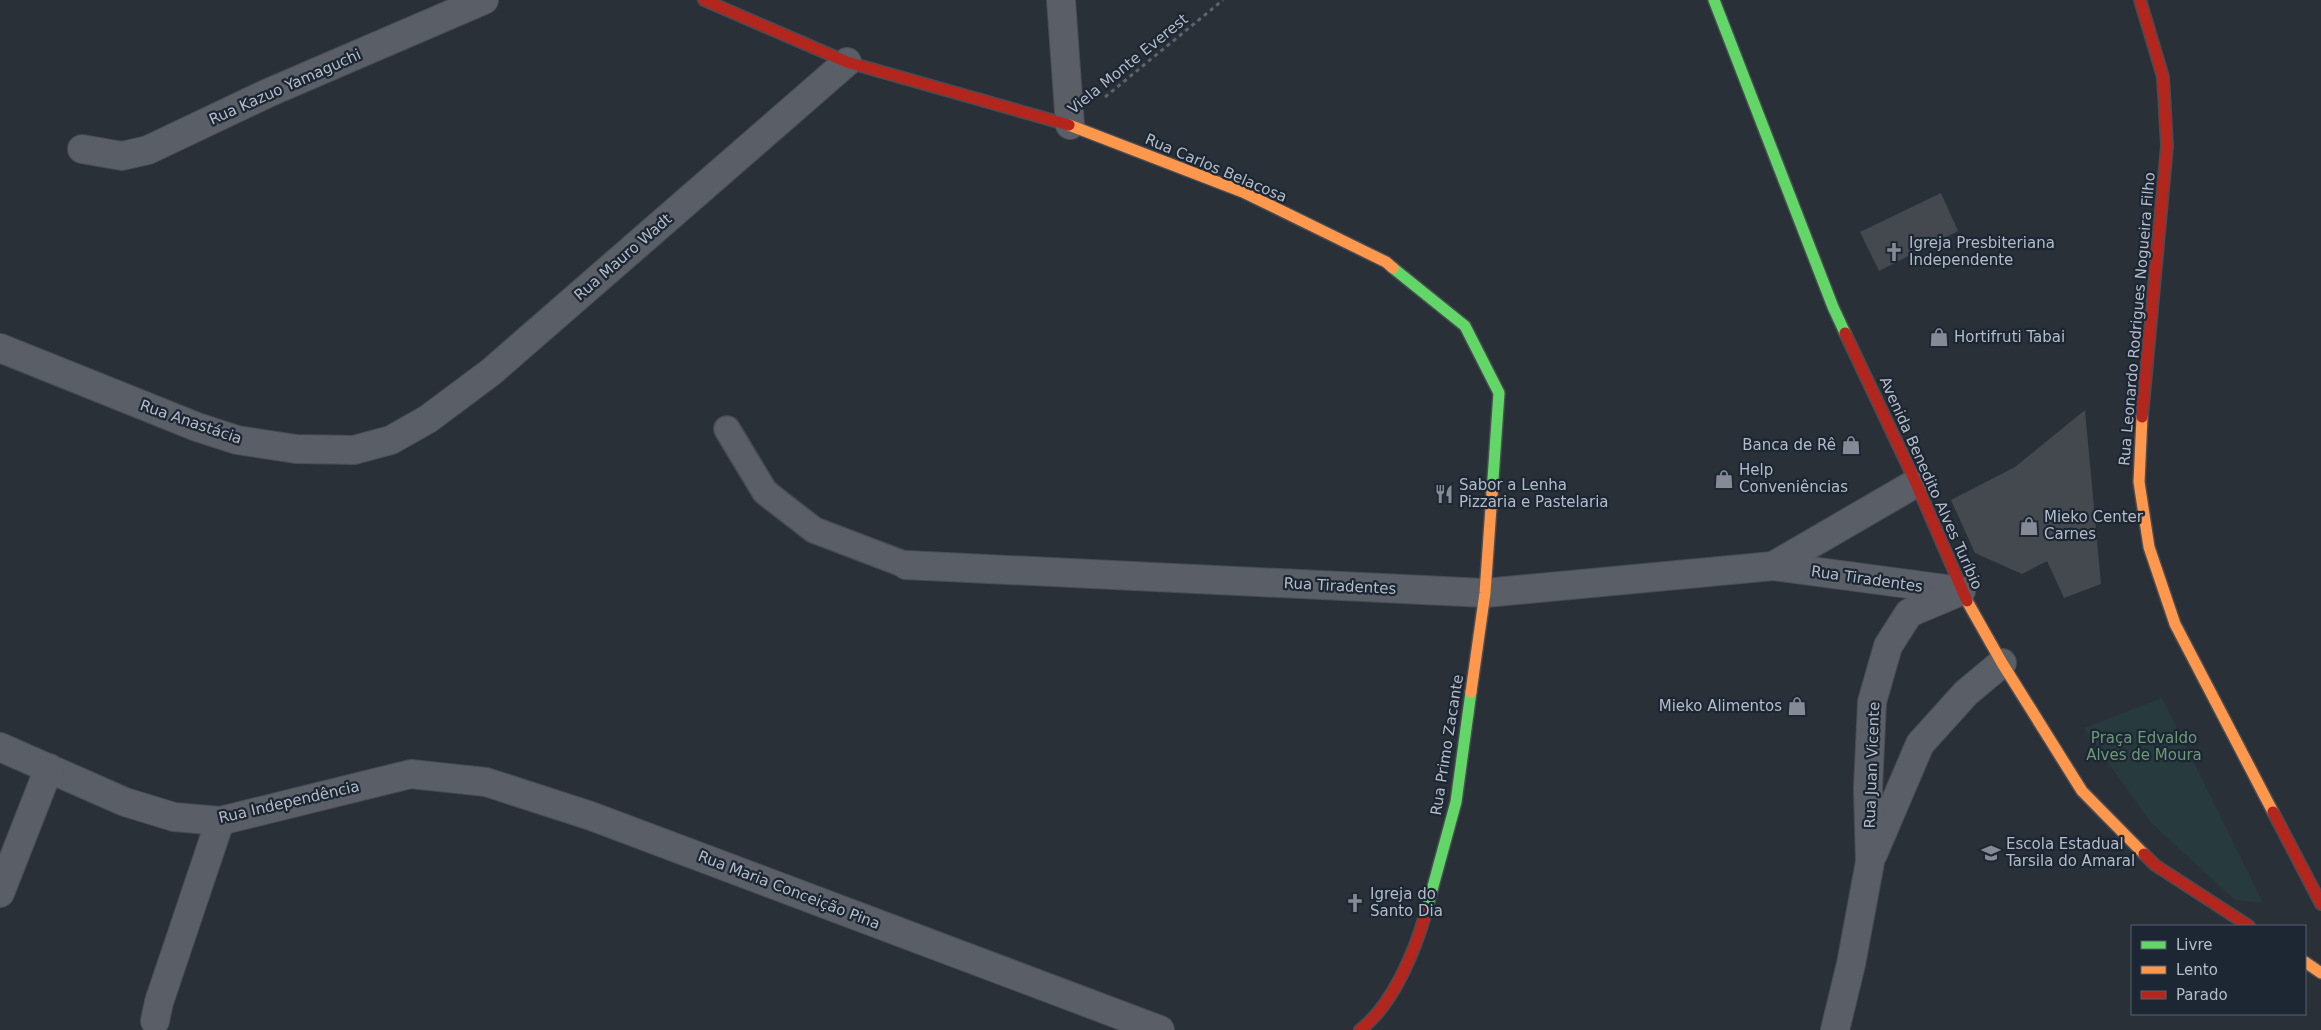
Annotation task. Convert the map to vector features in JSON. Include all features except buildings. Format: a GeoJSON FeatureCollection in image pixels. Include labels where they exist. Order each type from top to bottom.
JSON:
{"type":"FeatureCollection","features":[{"type":"Feature","properties":{"kind":"street","name":"Rua Kazuo Yamaguchi"},"geometry":{"type":"LineString","coordinates":[[82,149],[122,156],[148,150],[268,93],[484,0]]}},
{"type":"Feature","properties":{"kind":"street","name":"Rua Carlos Belacosa"},"geometry":{"type":"LineString","coordinates":[[704,0],[847,62],[1070,126],[1243,192],[1386,262],[1465,326],[1499,393],[1485,593]]}},
{"type":"Feature","properties":{"kind":"street"},"geometry":{"type":"LineString","coordinates":[[1061,0],[1070,126]]}},
{"type":"Feature","properties":{"kind":"street","name":"Avenida Benedito Alves Turíbio"},"geometry":{"type":"LineString","coordinates":[[1714,0],[1833,308],[1916,483],[1961,591],[2002,663],[2082,791],[2155,865],[2247,925]]}},
{"type":"Feature","properties":{"kind":"street","name":"Rua Leonardo Rodrigues Nogueira Filho"},"geometry":{"type":"LineString","coordinates":[[2140,0],[2163,77],[2166,146],[2163,207],[2144,389],[2139,482],[2149,547],[2175,624],[2321,904]]}},
{"type":"Feature","properties":{"kind":"street","name":"Rua Mauro Wadt"},"geometry":{"type":"LineString","coordinates":[[391,440],[428,419],[491,372],[847,62]]}},
{"type":"Feature","properties":{"kind":"street","name":"Rua Anastácia"},"geometry":{"type":"LineString","coordinates":[[0,348],[197,427],[237,440],[296,449],[354,450],[391,440]]}},
{"type":"Feature","properties":{"kind":"street","name":"Rua Tiradentes"},"geometry":{"type":"LineString","coordinates":[[1774,566],[1916,483]]}},
{"type":"Feature","properties":{"kind":"street","name":"Rua Tiradentes"},"geometry":{"type":"LineString","coordinates":[[906,565],[1485,593],[1774,566],[1961,591]]}},
{"type":"Feature","properties":{"kind":"street","name":"Rua Juan Vicente"},"geometry":{"type":"LineString","coordinates":[[1835,1030],[1851,964],[1870,862],[1868,788],[1872,702],[1888,646],[1909,613],[1961,591]]}},
{"type":"Feature","properties":{"kind":"street","name":"Rua Primo Zacante"},"geometry":{"type":"LineString","coordinates":[[1360,1030],[1369,1022],[1396,986],[1421,930],[1456,802],[1485,593]]}},
{"type":"Feature","properties":{"kind":"street","name":"Rua Juan Vicente"},"geometry":{"type":"LineString","coordinates":[[1870,862],[1920,744],[1966,693],[2002,663]]}},
{"type":"Feature","properties":{"kind":"street","name":"Rua Independência"},"geometry":{"type":"LineString","coordinates":[[0,747],[125,802],[174,817],[220,821],[411,774]]}},
{"type":"Feature","properties":{"kind":"street"},"geometry":{"type":"LineString","coordinates":[[0,893],[49,768]]}},
{"type":"Feature","properties":{"kind":"street","name":"Rua Maria Conceição Pina"},"geometry":{"type":"LineString","coordinates":[[411,774],[486,782],[591,816],[1160,1030]]}},
{"type":"Feature","properties":{"kind":"street"},"geometry":{"type":"LineString","coordinates":[[155,1021],[159,1002],[220,821]]}},
{"type":"Feature","properties":{"kind":"street"},"geometry":{"type":"LineString","coordinates":[[2306,963],[2321,973]]}},
{"type":"Feature","properties":{"kind":"lane"},"geometry":{"type":"LineString","coordinates":[[727,429],[765,492],[814,530],[906,565]]}},
{"type":"Feature","properties":{"kind":"path","name":"Viela Monte Everest"},"geometry":{"type":"LineString","coordinates":[[1070,126],[1223,0]]}},
{"type":"Feature","properties":{"kind":"green space","name":"Praça Edvaldo Alves de Moura"},"geometry":{"type":"Polygon","coordinates":[[[2162,698],[2263,903],[2235,900],[2150,822],[2084,728],[2162,698]]]}},
{"type":"Feature","properties":{"kind":"traffic: fast"},"geometry":{"type":"LineString","coordinates":[[1714,0],[1833,307],[1845,333]]}},
{"type":"Feature","properties":{"kind":"traffic: fast"},"geometry":{"type":"LineString","coordinates":[[1393,268],[1465,326],[1499,393],[1492,493]]}},
{"type":"Feature","properties":{"kind":"traffic: fast"},"geometry":{"type":"LineString","coordinates":[[1426,912],[1456,802],[1471,692]]}},
{"type":"Feature","properties":{"kind":"traffic: slow"},"geometry":{"type":"LineString","coordinates":[[1069,125],[1243,192],[1386,262],[1393,268]]}},
{"type":"Feature","properties":{"kind":"traffic: slow"},"geometry":{"type":"LineString","coordinates":[[2142,417],[2139,482],[2149,547],[2175,624],[2273,812]]}},
{"type":"Feature","properties":{"kind":"traffic: slow"},"geometry":{"type":"LineString","coordinates":[[1471,692],[1485,593],[1492,493]]}},
{"type":"Feature","properties":{"kind":"traffic: slow"},"geometry":{"type":"LineString","coordinates":[[1967,601],[2002,663],[2082,791],[2144,854]]}},
{"type":"Feature","properties":{"kind":"traffic: slow"},"geometry":{"type":"LineString","coordinates":[[2306,963],[2321,973]]}},
{"type":"Feature","properties":{"kind":"traffic: jam"},"geometry":{"type":"LineString","coordinates":[[704,0],[847,62],[1069,125]]}},
{"type":"Feature","properties":{"kind":"traffic: jam"},"geometry":{"type":"LineString","coordinates":[[2140,0],[2163,77],[2167,146],[2142,417]]}},
{"type":"Feature","properties":{"kind":"traffic: jam"},"geometry":{"type":"LineString","coordinates":[[1845,333],[1916,483],[1967,601]]}},
{"type":"Feature","properties":{"kind":"traffic: jam"},"geometry":{"type":"LineString","coordinates":[[2273,812],[2321,904]]}},
{"type":"Feature","properties":{"kind":"traffic: jam"},"geometry":{"type":"LineString","coordinates":[[2144,854],[2155,865],[2247,925]]}},
{"type":"Feature","properties":{"kind":"traffic: jam"},"geometry":{"type":"LineString","coordinates":[[1360,1030],[1383,1006],[1401,976],[1416,943],[1426,912]]}},
{"type":"Feature","properties":{"kind":"place","name":"Igreja Presbiteriana Independente"},"geometry":{"type":"Point","coordinates":[1894,252]}},
{"type":"Feature","properties":{"kind":"place","name":"Hortifruti Tabai"},"geometry":{"type":"Point","coordinates":[1939,337]}},
{"type":"Feature","properties":{"kind":"place","name":"Banca de Rê"},"geometry":{"type":"Point","coordinates":[1851,445]}},
{"type":"Feature","properties":{"kind":"place","name":"Help Conveniências"},"geometry":{"type":"Point","coordinates":[1724,479]}},
{"type":"Feature","properties":{"kind":"place","name":"Sabor a Lenha Pizzaria e Pastelaria"},"geometry":{"type":"Point","coordinates":[1444,494]}},
{"type":"Feature","properties":{"kind":"place","name":"Mieko Center Carnes"},"geometry":{"type":"Point","coordinates":[2029,526]}},
{"type":"Feature","properties":{"kind":"place","name":"Mieko Alimentos"},"geometry":{"type":"Point","coordinates":[1797,706]}},
{"type":"Feature","properties":{"kind":"place","name":"Escola Estadual Tarsila do Amaral"},"geometry":{"type":"Point","coordinates":[1991,853]}},
{"type":"Feature","properties":{"kind":"place","name":"Igreja do Santo Dia"},"geometry":{"type":"Point","coordinates":[1355,903]}}]}
